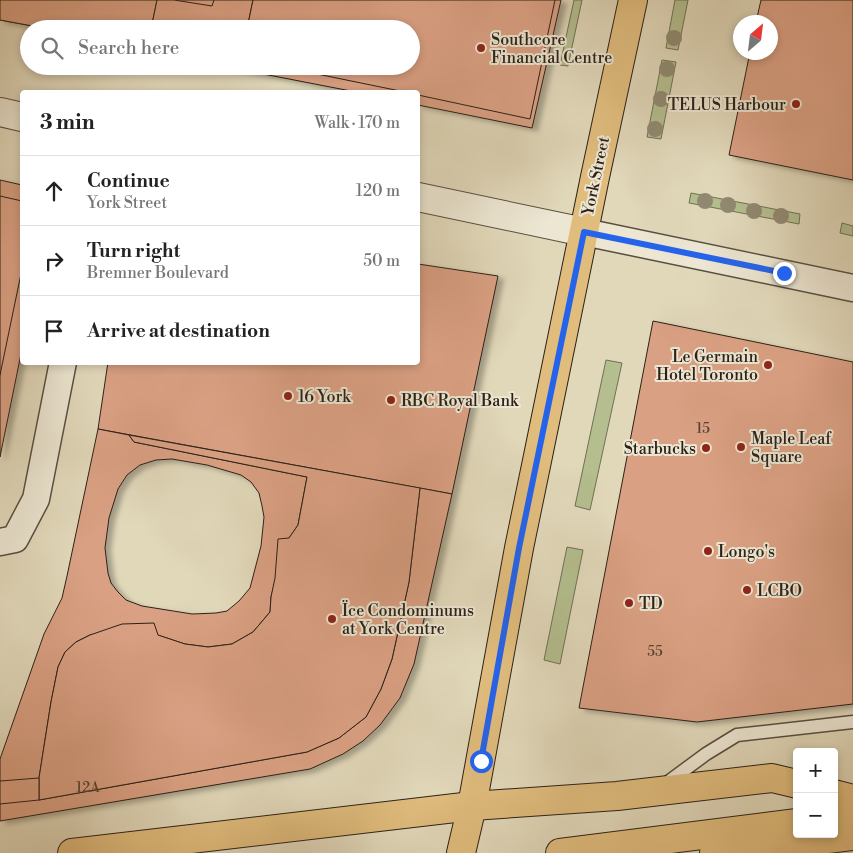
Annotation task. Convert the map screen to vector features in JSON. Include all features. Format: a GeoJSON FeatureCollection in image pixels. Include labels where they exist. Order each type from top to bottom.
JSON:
{"type":"FeatureCollection","features":[{"type":"Feature","properties":{"kind":"main road","name":"York Street"},"geometry":{"type":"LineString","coordinates":[[461,853],[472,806],[519,548],[594,177],[633,0]]}},
{"type":"Feature","properties":{"kind":"main road"},"geometry":{"type":"LineString","coordinates":[[72,853],[472,806],[617,796],[772,778],[793,783]]}},
{"type":"Feature","properties":{"kind":"main road"},"geometry":{"type":"LineString","coordinates":[[838,795],[853,799]]}},
{"type":"Feature","properties":{"kind":"main road"},"geometry":{"type":"LineString","coordinates":[[838,818],[853,816]]}},
{"type":"Feature","properties":{"kind":"main road"},"geometry":{"type":"LineString","coordinates":[[560,853],[793,824]]}},
{"type":"Feature","properties":{"kind":"main road"},"geometry":{"type":"LineString","coordinates":[[714,853],[853,836]]}},
{"type":"Feature","properties":{"kind":"street"},"geometry":{"type":"LineString","coordinates":[[0,112],[20,117]]}},
{"type":"Feature","properties":{"kind":"street"},"geometry":{"type":"LineString","coordinates":[[420,197],[853,288]]}},
{"type":"Feature","properties":{"kind":"street"},"geometry":{"type":"LineString","coordinates":[[0,542],[15,539],[36,499],[61,365]]}},
{"type":"Feature","properties":{"kind":"lane"},"geometry":{"type":"LineString","coordinates":[[657,791],[706,754],[737,735],[853,722]]}},
{"type":"Feature","properties":{"kind":"green space"},"geometry":{"type":"Polygon","coordinates":[[[574,0],[582,0],[568,66],[560,65],[574,0]]]}},
{"type":"Feature","properties":{"kind":"green space"},"geometry":{"type":"Polygon","coordinates":[[[675,0],[688,0],[678,50],[666,48],[675,0]]]}},
{"type":"Feature","properties":{"kind":"green space"},"geometry":{"type":"Polygon","coordinates":[[[662,60],[676,62],[661,139],[647,137],[662,60]]]}},
{"type":"Feature","properties":{"kind":"green space"},"geometry":{"type":"Polygon","coordinates":[[[691,193],[800,214],[799,224],[689,203],[691,193]]]}},
{"type":"Feature","properties":{"kind":"green space"},"geometry":{"type":"Polygon","coordinates":[[[842,223],[853,226],[853,236],[840,233],[842,223]]]}},
{"type":"Feature","properties":{"kind":"green space"},"geometry":{"type":"Polygon","coordinates":[[[606,360],[622,363],[590,510],[575,506],[606,360]]]}},
{"type":"Feature","properties":{"kind":"green space"},"geometry":{"type":"Polygon","coordinates":[[[567,547],[583,550],[560,664],[544,660],[567,547]]]}},
{"type":"Feature","properties":{"kind":"building","name":"Southcore Financial Centre"},"geometry":{"type":"Polygon","coordinates":[[[0,0],[561,0],[532,128],[420,105],[420,90],[346,90],[268,75],[420,75],[420,20],[20,20],[20,24],[0,20],[0,0]]]}},
{"type":"Feature","properties":{"kind":"building"},"geometry":{"type":"Polygon","coordinates":[[[0,0],[157,0],[153,20],[20,20],[20,24],[0,20],[0,0]]]}},
{"type":"Feature","properties":{"kind":"building"},"geometry":{"type":"Polygon","coordinates":[[[157,0],[174,0],[212,6],[214,0],[253,0],[249,20],[153,20],[157,0]]]}},
{"type":"Feature","properties":{"kind":"building"},"geometry":{"type":"Polygon","coordinates":[[[253,0],[555,0],[530,119],[420,95],[420,90],[395,90],[322,75],[420,75],[420,20],[249,20],[253,0]]]}},
{"type":"Feature","properties":{"kind":"building","name":"TELUS Harbour"},"geometry":{"type":"Polygon","coordinates":[[[761,0],[853,0],[853,180],[729,155],[748,60],[778,60],[778,15],[758,15],[761,0]]]}},
{"type":"Feature","properties":{"kind":"building"},"geometry":{"type":"Polygon","coordinates":[[[0,180],[20,185],[20,359],[0,457],[0,180]]]}},
{"type":"Feature","properties":{"kind":"building"},"geometry":{"type":"Polygon","coordinates":[[[0,196],[20,201],[20,279],[0,375],[0,196]]]}},
{"type":"Feature","properties":{"kind":"building","name":"16 York"},"geometry":{"type":"Polygon","coordinates":[[[420,264],[498,276],[452,494],[98,429],[108,365],[420,365],[420,264]]]}},
{"type":"Feature","properties":{"kind":"building","name":"Maple Leaf Square"},"geometry":{"type":"Polygon","coordinates":[[[653,321],[853,362],[853,704],[697,722],[579,708],[653,321]]]}},
{"type":"Feature","properties":{"kind":"building"},"geometry":{"type":"Polygon","coordinates":[[[98,429],[129,435],[134,442],[307,477],[298,525],[289,538],[282,554],[271,597],[270,612],[253,632],[232,644],[208,647],[185,644],[139,629],[114,630],[90,635],[76,642],[65,652],[58,667],[51,702],[39,778],[39,800],[307,752],[339,738],[366,717],[381,689],[392,659],[409,582],[420,488],[452,494],[414,664],[400,698],[380,725],[363,741],[343,754],[310,769],[0,821],[0,759],[44,634],[62,598],[98,429]],[[172,459],[156,460],[140,465],[127,475],[118,489],[109,518],[105,548],[111,583],[126,600],[142,606],[192,614],[216,613],[227,611],[250,588],[261,546],[264,517],[259,493],[251,482],[241,475],[207,465],[172,459]]]}},
{"type":"Feature","properties":{"kind":"building","name":"Ïce Condominums at York Centre"},"geometry":{"type":"Polygon","coordinates":[[[129,435],[420,488],[409,582],[392,659],[381,689],[366,717],[339,738],[307,752],[39,800],[39,778],[51,702],[58,667],[65,652],[76,642],[90,635],[122,624],[154,623],[158,635],[185,644],[208,647],[232,644],[253,632],[270,612],[278,539],[289,538],[298,525],[307,477],[134,442],[129,435]]]}},
{"type":"Feature","properties":{"kind":"building"},"geometry":{"type":"Polygon","coordinates":[[[39,778],[39,800],[0,804],[0,781],[39,778]]]}},
{"type":"Feature","properties":{"kind":"place","name":"Southcore Financial Centre"},"geometry":{"type":"Point","coordinates":[481,48]}},
{"type":"Feature","properties":{"kind":"place","name":"TELUS Harbour"},"geometry":{"type":"Point","coordinates":[796,104]}},
{"type":"Feature","properties":{"kind":"place","name":"Le Germain Hotel Toronto"},"geometry":{"type":"Point","coordinates":[768,365]}},
{"type":"Feature","properties":{"kind":"place","name":"16 York"},"geometry":{"type":"Point","coordinates":[288,396]}},
{"type":"Feature","properties":{"kind":"place","name":"RBC Royal Bank"},"geometry":{"type":"Point","coordinates":[391,400]}},
{"type":"Feature","properties":{"kind":"place","name":"Maple Leaf Square"},"geometry":{"type":"Point","coordinates":[741,447]}},
{"type":"Feature","properties":{"kind":"place","name":"Starbucks"},"geometry":{"type":"Point","coordinates":[706,448]}},
{"type":"Feature","properties":{"kind":"place","name":"Longo's"},"geometry":{"type":"Point","coordinates":[708,551]}},
{"type":"Feature","properties":{"kind":"place","name":"LCBO"},"geometry":{"type":"Point","coordinates":[747,590]}},
{"type":"Feature","properties":{"kind":"place","name":"TD"},"geometry":{"type":"Point","coordinates":[629,603]}},
{"type":"Feature","properties":{"kind":"place","name":"Ïce Condominums at York Centre"},"geometry":{"type":"Point","coordinates":[332,619]}},
{"type":"Feature","properties":{"kind":"route"},"geometry":{"type":"LineString","coordinates":[[481,761],[519,548],[584,232],[784,273]]}}]}
